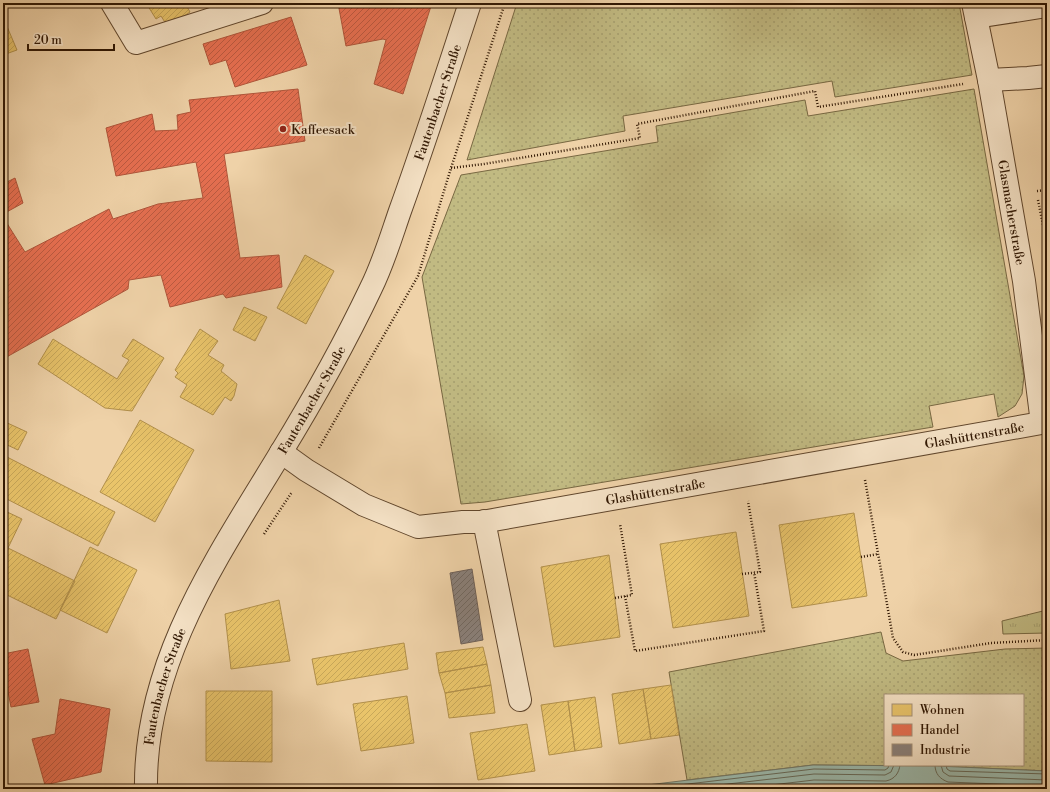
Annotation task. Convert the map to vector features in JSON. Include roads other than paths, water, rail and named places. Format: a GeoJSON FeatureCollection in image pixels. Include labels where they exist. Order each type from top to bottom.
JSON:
{"type":"FeatureCollection","features":[{"type":"Feature","properties":{"kind":"street"},"geometry":{"type":"LineString","coordinates":[[112,3],[136,42],[221,9],[262,3]]}},
{"type":"Feature","properties":{"kind":"street","name":"Fautenbacher Straße"},"geometry":{"type":"LineString","coordinates":[[146,789],[146,765],[160,685],[179,635],[193,602],[218,556],[340,352],[373,285],[414,172],[470,3]]}},
{"type":"Feature","properties":{"kind":"street"},"geometry":{"type":"LineString","coordinates":[[974,10],[1047,6]]}},
{"type":"Feature","properties":{"kind":"street","name":"Glasmacherstraße"},"geometry":{"type":"LineString","coordinates":[[974,10],[989,80],[1024,280],[1045,422]]}},
{"type":"Feature","properties":{"kind":"street"},"geometry":{"type":"LineString","coordinates":[[989,80],[1047,76]]}},
{"type":"Feature","properties":{"kind":"street","name":"Glashüttenstraße"},"geometry":{"type":"LineString","coordinates":[[281,452],[306,470],[364,504],[418,528],[463,522],[484,521],[1045,422]]}},
{"type":"Feature","properties":{"kind":"street"},"geometry":{"type":"LineString","coordinates":[[484,521],[520,700]]}},
{"type":"Feature","properties":{"kind":"water"},"geometry":{"type":"Polygon","coordinates":[[[813,765],[937,766],[1047,771],[1047,789],[614,789],[813,765]]]}},
{"type":"Feature","properties":{"kind":"place","name":"Kaffeesack"},"geometry":{"type":"Point","coordinates":[283,129]}}]}
